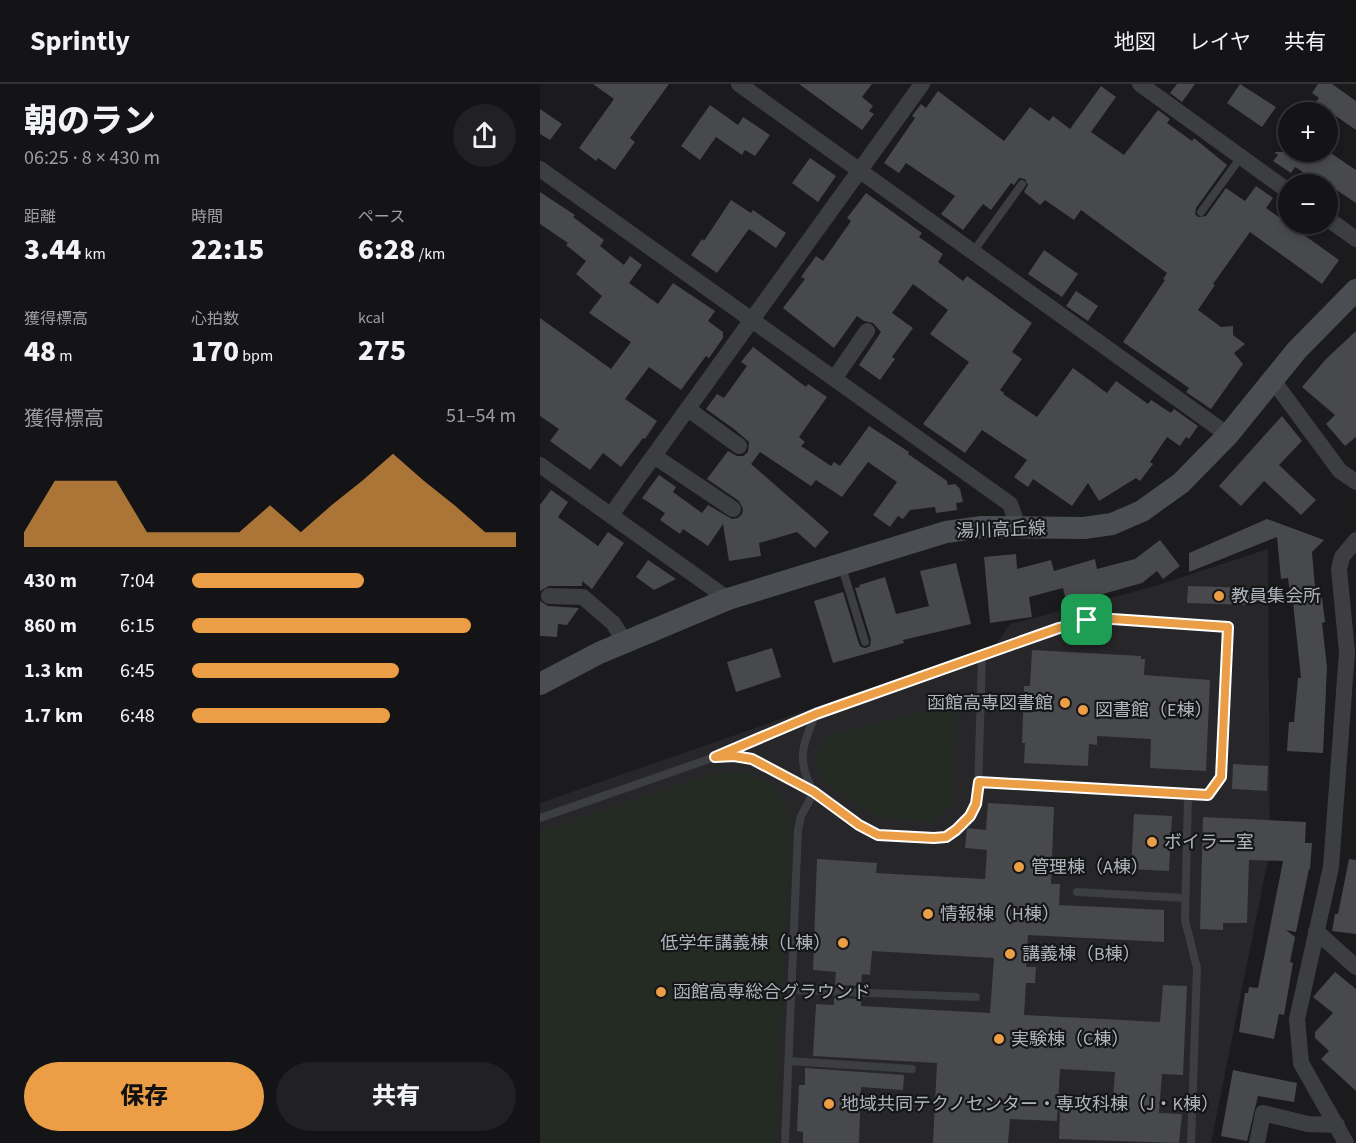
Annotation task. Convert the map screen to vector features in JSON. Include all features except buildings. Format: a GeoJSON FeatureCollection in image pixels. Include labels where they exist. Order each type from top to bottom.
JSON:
{"type":"FeatureCollection","features":[{"type":"Feature","properties":{"kind":"street"},"geometry":{"type":"LineString","coordinates":[[611,515],[922,84]]}},
{"type":"Feature","properties":{"kind":"street"},"geometry":{"type":"LineString","coordinates":[[1140,84],[1278,184]]}},
{"type":"Feature","properties":{"kind":"street"},"geometry":{"type":"LineString","coordinates":[[742,85],[1228,435]]}},
{"type":"Feature","properties":{"kind":"street"},"geometry":{"type":"LineString","coordinates":[[540,169],[1010,504],[1019,529]]}},
{"type":"Feature","properties":{"kind":"street"},"geometry":{"type":"LineString","coordinates":[[1338,226],[1356,240]]}},
{"type":"Feature","properties":{"kind":"street","name":"湯川高丘線"},"geometry":{"type":"LineString","coordinates":[[540,684],[626,642],[728,599],[946,532],[982,527],[1083,528],[1112,524],[1142,511],[1181,483],[1228,435],[1297,350],[1356,290]]}},
{"type":"Feature","properties":{"kind":"street"},"geometry":{"type":"LineString","coordinates":[[834,379],[867,332]]}},
{"type":"Feature","properties":{"kind":"street"},"geometry":{"type":"LineString","coordinates":[[1272,379],[1340,471],[1356,482]]}},
{"type":"Feature","properties":{"kind":"street"},"geometry":{"type":"LineString","coordinates":[[688,409],[739,446]]}},
{"type":"Feature","properties":{"kind":"street"},"geometry":{"type":"LineString","coordinates":[[654,456],[733,509]]}},
{"type":"Feature","properties":{"kind":"street"},"geometry":{"type":"LineString","coordinates":[[542,470],[611,515],[728,599]]}},
{"type":"Feature","properties":{"kind":"street"},"geometry":{"type":"LineString","coordinates":[[1346,1143],[1301,1063],[1297,1019],[1331,867],[1347,652],[1339,568],[1342,557],[1356,540]]}},
{"type":"Feature","properties":{"kind":"street"},"geometry":{"type":"LineString","coordinates":[[549,596],[583,597],[613,623],[626,642]]}},
{"type":"Feature","properties":{"kind":"street"},"geometry":{"type":"LineString","coordinates":[[1316,931],[1356,967]]}},
{"type":"Feature","properties":{"kind":"street"},"geometry":{"type":"LineString","coordinates":[[1257,1143],[1263,1113],[1308,1124],[1337,1125]]}},
{"type":"Feature","properties":{"kind":"lane"},"geometry":{"type":"LineString","coordinates":[[1201,212],[1242,157]]}},
{"type":"Feature","properties":{"kind":"lane"},"geometry":{"type":"LineString","coordinates":[[973,252],[1022,184]]}},
{"type":"Feature","properties":{"kind":"lane"},"geometry":{"type":"LineString","coordinates":[[841,564],[865,642]]}},
{"type":"Feature","properties":{"kind":"lane"},"geometry":{"type":"LineString","coordinates":[[540,818],[715,757],[816,714],[1059,628],[1098,618],[1228,627],[1221,777],[1208,795],[979,782]]}},
{"type":"Feature","properties":{"kind":"lane"},"geometry":{"type":"LineString","coordinates":[[715,757],[734,756],[752,759],[814,792],[859,825],[878,835],[946,837],[970,816],[976,804],[979,782],[982,655]]}},
{"type":"Feature","properties":{"kind":"lane"},"geometry":{"type":"LineString","coordinates":[[814,792],[805,777],[802,757],[807,735],[816,714]]}},
{"type":"Feature","properties":{"kind":"lane"},"geometry":{"type":"LineString","coordinates":[[785,1143],[798,830],[801,816],[814,792]]}},
{"type":"Feature","properties":{"kind":"lane"},"geometry":{"type":"LineString","coordinates":[[1188,794],[1185,920],[1197,968],[1191,1143]]}},
{"type":"Feature","properties":{"kind":"lane"},"geometry":{"type":"LineString","coordinates":[[1077,892],[1185,898]]}},
{"type":"Feature","properties":{"kind":"lane"},"geometry":{"type":"LineString","coordinates":[[792,990],[976,997]]}},
{"type":"Feature","properties":{"kind":"lane"},"geometry":{"type":"LineString","coordinates":[[789,1061],[912,1069]]}},
{"type":"Feature","properties":{"kind":"shaded area"},"geometry":{"type":"Polygon","coordinates":[[[1268,549],[1270,850],[1211,1143],[540,1143],[540,803],[996,644],[1010,624],[1152,587],[1268,549]]]}},
{"type":"Feature","properties":{"kind":"shaded area"},"geometry":{"type":"Polygon","coordinates":[[[957,703],[955,802],[931,822],[878,817],[825,784],[815,764],[818,750],[829,736],[957,703]]]}},
{"type":"Feature","properties":{"kind":"shaded area","name":"函館高専総合グラウンド"},"geometry":{"type":"Polygon","coordinates":[[[737,772],[764,781],[780,794],[789,826],[775,1143],[540,1143],[540,832],[715,773],[737,772]]]}},
{"type":"Feature","properties":{"kind":"place","name":"教員集会所"},"geometry":{"type":"Point","coordinates":[1219,596]}},
{"type":"Feature","properties":{"kind":"place","name":"函館高専図書館"},"geometry":{"type":"Point","coordinates":[1065,703]}},
{"type":"Feature","properties":{"kind":"place","name":"図書館（E棟）"},"geometry":{"type":"Point","coordinates":[1083,710]}},
{"type":"Feature","properties":{"kind":"place","name":"ボイラー室"},"geometry":{"type":"Point","coordinates":[1152,842]}},
{"type":"Feature","properties":{"kind":"place","name":"管理棟（A棟）"},"geometry":{"type":"Point","coordinates":[1019,867]}},
{"type":"Feature","properties":{"kind":"place","name":"情報棟（H棟）"},"geometry":{"type":"Point","coordinates":[928,914]}},
{"type":"Feature","properties":{"kind":"place","name":"低学年講義棟（L棟）"},"geometry":{"type":"Point","coordinates":[843,943]}},
{"type":"Feature","properties":{"kind":"place","name":"講義棟（B棟）"},"geometry":{"type":"Point","coordinates":[1010,954]}},
{"type":"Feature","properties":{"kind":"place","name":"函館高専総合グラウンド"},"geometry":{"type":"Point","coordinates":[661,992]}},
{"type":"Feature","properties":{"kind":"place","name":"実験棟（C棟）"},"geometry":{"type":"Point","coordinates":[999,1039]}},
{"type":"Feature","properties":{"kind":"place","name":"地域共同テクノセンター・専攻科棟（J・K棟）"},"geometry":{"type":"Point","coordinates":[829,1104]}},
{"type":"Feature","properties":{"kind":"route"},"geometry":{"type":"LineString","coordinates":[[1098,618],[1165,621],[1228,627],[1221,777],[1208,795],[979,782],[976,804],[970,816],[946,837],[878,835],[859,825],[814,792],[752,759],[734,756],[715,757],[816,714],[1087,620],[1098,618]]}}]}
